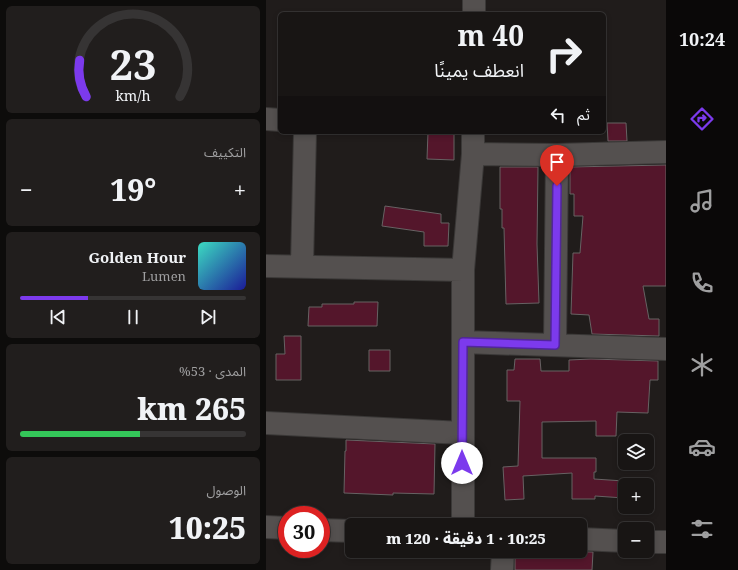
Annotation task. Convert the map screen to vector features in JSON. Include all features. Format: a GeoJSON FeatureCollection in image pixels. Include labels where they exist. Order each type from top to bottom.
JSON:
{"type":"FeatureCollection","features":[{"type":"Feature","properties":{"kind":"street"},"geometry":{"type":"LineString","coordinates":[[474,0],[474,12]]}},
{"type":"Feature","properties":{"kind":"street"},"geometry":{"type":"LineString","coordinates":[[266,120],[278,120]]}},
{"type":"Feature","properties":{"kind":"street"},"geometry":{"type":"LineString","coordinates":[[302,266],[305,134]]}},
{"type":"Feature","properties":{"kind":"street"},"geometry":{"type":"LineString","coordinates":[[463,518],[463,270],[473,154],[473,134]]}},
{"type":"Feature","properties":{"kind":"street"},"geometry":{"type":"LineString","coordinates":[[473,154],[557,155],[666,152]]}},
{"type":"Feature","properties":{"kind":"street"},"geometry":{"type":"LineString","coordinates":[[555,345],[557,155]]}},
{"type":"Feature","properties":{"kind":"street"},"geometry":{"type":"LineString","coordinates":[[266,266],[463,270]]}},
{"type":"Feature","properties":{"kind":"street"},"geometry":{"type":"LineString","coordinates":[[463,342],[666,349]]}},
{"type":"Feature","properties":{"kind":"street"},"geometry":{"type":"LineString","coordinates":[[266,423],[462,432]]}},
{"type":"Feature","properties":{"kind":"street"},"geometry":{"type":"LineString","coordinates":[[266,527],[278,528]]}},
{"type":"Feature","properties":{"kind":"street"},"geometry":{"type":"LineString","coordinates":[[330,530],[345,531]]}},
{"type":"Feature","properties":{"kind":"street"},"geometry":{"type":"LineString","coordinates":[[587,539],[618,541]]}},
{"type":"Feature","properties":{"kind":"street"},"geometry":{"type":"LineString","coordinates":[[654,542],[666,542]]}},
{"type":"Feature","properties":{"kind":"street"},"geometry":{"type":"LineString","coordinates":[[502,570],[503,558]]}},
{"type":"Feature","properties":{"kind":"building"},"geometry":{"type":"Polygon","coordinates":[[[607,123],[626,123],[627,141],[608,141],[607,123]]]}},
{"type":"Feature","properties":{"kind":"building"},"geometry":{"type":"Polygon","coordinates":[[[428,134],[454,134],[454,160],[427,159],[428,134]]]}},
{"type":"Feature","properties":{"kind":"building"},"geometry":{"type":"Polygon","coordinates":[[[666,165],[666,286],[643,286],[649,319],[659,319],[659,336],[592,334],[589,315],[571,314],[573,253],[580,253],[583,216],[574,216],[574,194],[570,194],[570,167],[666,165]]]}},
{"type":"Feature","properties":{"kind":"building"},"geometry":{"type":"Polygon","coordinates":[[[500,167],[538,167],[537,244],[539,303],[506,304],[504,228],[502,228],[502,209],[500,209],[500,167]]]}},
{"type":"Feature","properties":{"kind":"building"},"geometry":{"type":"Polygon","coordinates":[[[385,206],[441,214],[441,223],[449,223],[448,246],[424,246],[424,232],[382,226],[385,206]]]}},
{"type":"Feature","properties":{"kind":"building"},"geometry":{"type":"Polygon","coordinates":[[[354,302],[378,302],[377,326],[308,326],[309,307],[322,307],[322,304],[354,304],[354,302]]]}},
{"type":"Feature","properties":{"kind":"building"},"geometry":{"type":"Polygon","coordinates":[[[284,336],[301,336],[301,380],[276,380],[276,354],[285,354],[284,336]]]}},
{"type":"Feature","properties":{"kind":"building"},"geometry":{"type":"Polygon","coordinates":[[[369,350],[390,350],[390,371],[369,371],[369,350]]]}},
{"type":"Feature","properties":{"kind":"building"},"geometry":{"type":"Polygon","coordinates":[[[515,359],[540,359],[541,371],[569,371],[569,360],[591,359],[658,361],[658,380],[650,380],[648,413],[617,412],[616,436],[596,436],[596,421],[542,422],[542,458],[596,458],[596,472],[594,472],[594,479],[618,481],[618,498],[595,496],[595,499],[572,499],[572,473],[523,476],[524,499],[505,500],[503,467],[518,466],[520,401],[507,401],[507,370],[514,370],[515,359]]]}},
{"type":"Feature","properties":{"kind":"building"},"geometry":{"type":"Polygon","coordinates":[[[346,440],[435,444],[434,494],[393,493],[393,495],[344,493],[346,440]]]}},
{"type":"Feature","properties":{"kind":"building"},"geometry":{"type":"Polygon","coordinates":[[[587,552],[593,552],[592,570],[515,570],[515,558],[587,558],[587,552]]]}},
{"type":"Feature","properties":{"kind":"route"},"geometry":{"type":"LineString","coordinates":[[462,463],[463,342],[555,345],[557,186]]}}]}
